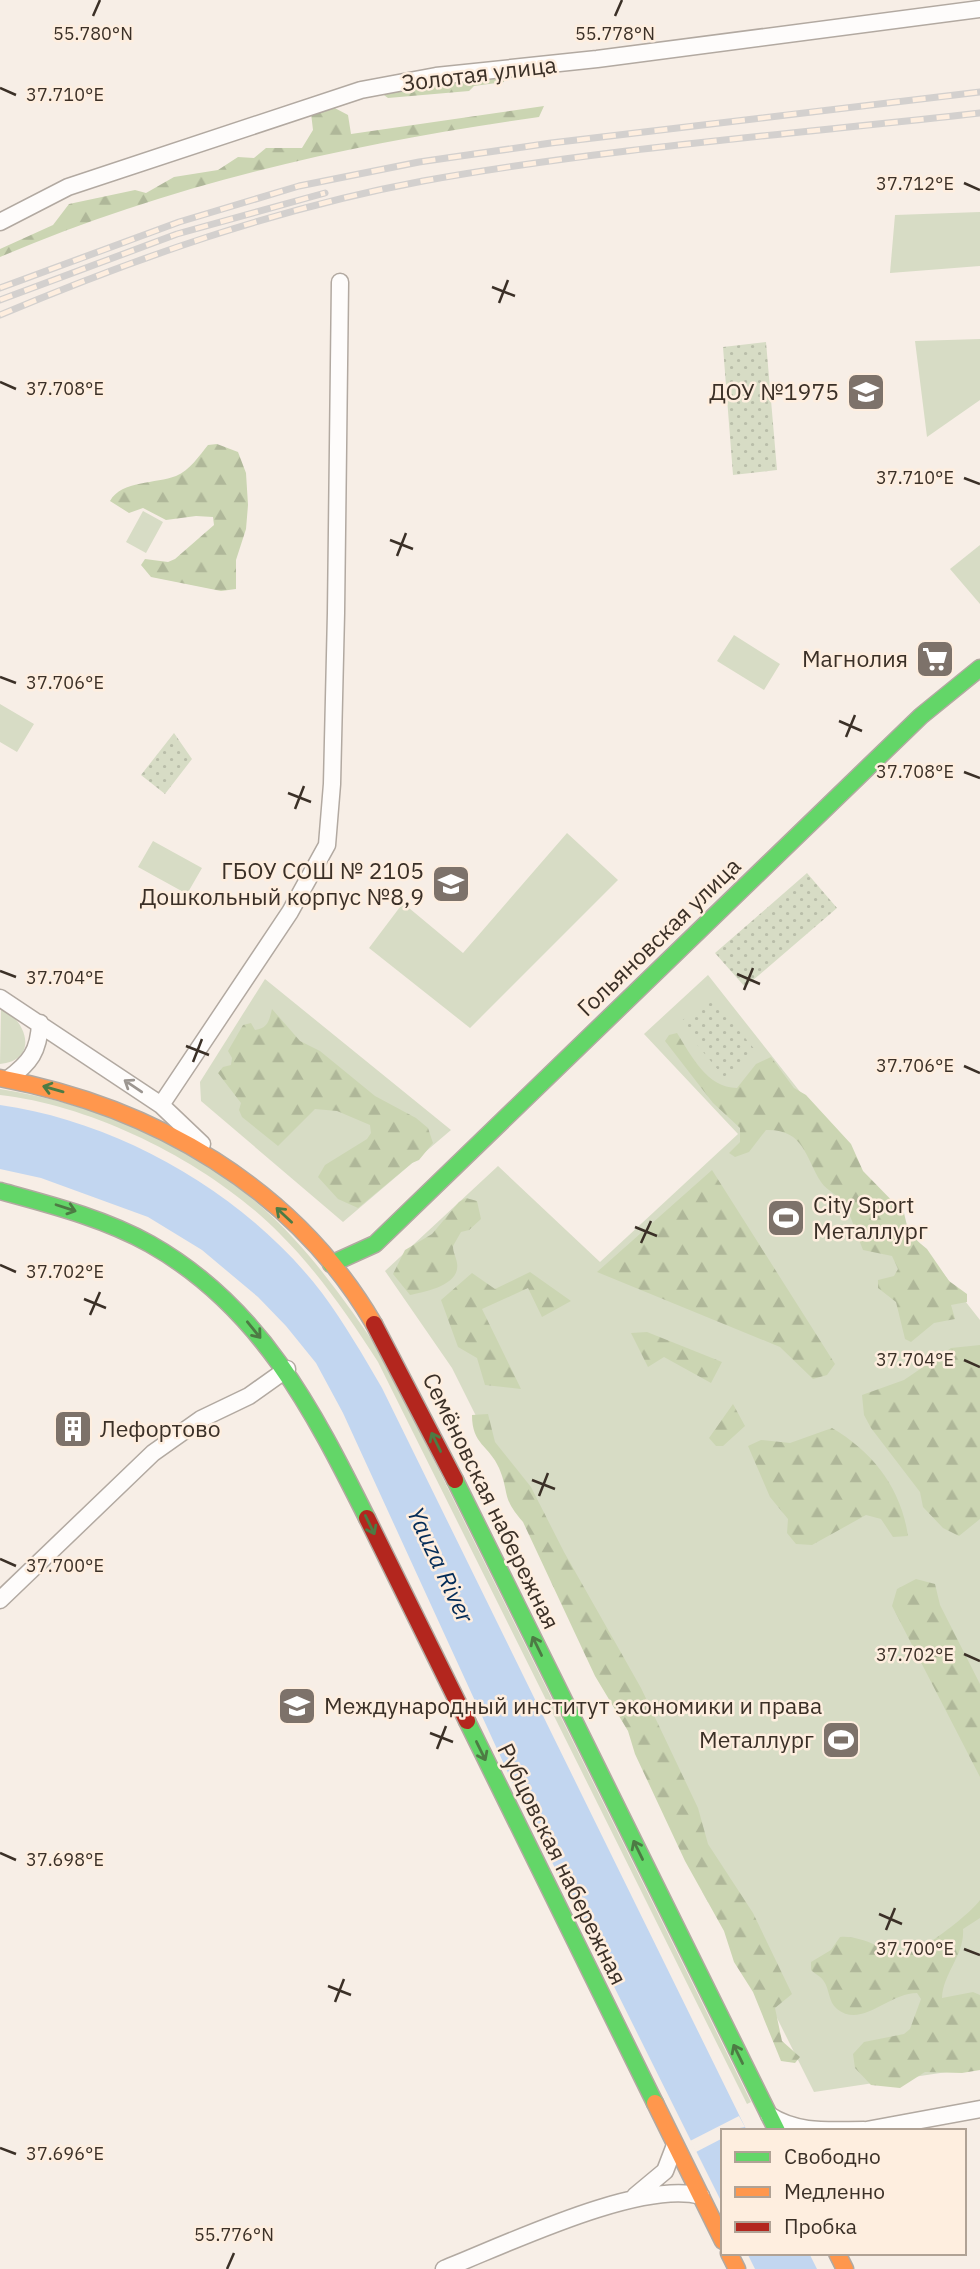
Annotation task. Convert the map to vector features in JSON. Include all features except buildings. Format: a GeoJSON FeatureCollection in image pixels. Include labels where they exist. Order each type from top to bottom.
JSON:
{"type":"FeatureCollection","features":[{"type":"Feature","properties":{"kind":"main road","name":"Гольяновская улица"},"geometry":{"type":"LineString","coordinates":[[352,1290],[375,1244],[843,790],[921,716],[980,668]]}},
{"type":"Feature","properties":{"kind":"main road","name":"Семёновская набережная"},"geometry":{"type":"LineString","coordinates":[[4,1078],[70,1094],[157,1125],[222,1163],[279,1211],[331,1264],[352,1290],[405,1379],[776,2129]]}},
{"type":"Feature","properties":{"kind":"main road","name":"Рубцовская набережная"},"geometry":{"type":"LineString","coordinates":[[0,1191],[79,1212],[167,1252],[209,1284],[243,1317],[286,1369],[320,1423],[721,2237]]}},
{"type":"Feature","properties":{"kind":"main road","name":"Гольяновская улица"},"geometry":{"type":"LineString","coordinates":[[331,1264],[375,1244]]}},
{"type":"Feature","properties":{"kind":"street","name":"Золотая улица"},"geometry":{"type":"LineString","coordinates":[[0,222],[68,187],[361,90],[436,76],[597,60],[980,9]]}},
{"type":"Feature","properties":{"kind":"street"},"geometry":{"type":"LineString","coordinates":[[161,1105],[290,912],[327,845],[332,784],[336,614],[340,282]]}},
{"type":"Feature","properties":{"kind":"street"},"geometry":{"type":"LineString","coordinates":[[0,998],[161,1105],[222,1163]]}},
{"type":"Feature","properties":{"kind":"street"},"geometry":{"type":"LineString","coordinates":[[4,1078],[29,1063],[40,1043],[40,1023]]}},
{"type":"Feature","properties":{"kind":"street"},"geometry":{"type":"LineString","coordinates":[[0,1600],[153,1453],[201,1419],[249,1396],[286,1369]]}},
{"type":"Feature","properties":{"kind":"street"},"geometry":{"type":"LineString","coordinates":[[868,2129],[980,2109]]}},
{"type":"Feature","properties":{"kind":"street"},"geometry":{"type":"LineString","coordinates":[[769,2115],[801,2129]]}},
{"type":"Feature","properties":{"kind":"street"},"geometry":{"type":"LineString","coordinates":[[635,2196],[665,2171],[675,2145]]}},
{"type":"Feature","properties":{"kind":"street"},"geometry":{"type":"LineString","coordinates":[[444,2269],[635,2196],[676,2191],[701,2196]]}},
{"type":"Feature","properties":{"kind":"green space"},"geometry":{"type":"Polygon","coordinates":[[[502,76],[504,82],[474,86],[469,91],[388,98],[377,90],[502,76]]]}},
{"type":"Feature","properties":{"kind":"green space"},"geometry":{"type":"Polygon","coordinates":[[[329,105],[348,115],[351,134],[544,106],[539,117],[401,139],[197,187],[65,231],[0,257],[0,249],[53,225],[69,204],[135,190],[146,193],[174,177],[218,170],[238,157],[254,158],[266,148],[302,148],[313,130],[311,113],[329,105]]]}},
{"type":"Feature","properties":{"kind":"green space"},"geometry":{"type":"Polygon","coordinates":[[[980,212],[980,266],[890,273],[895,215],[980,212]]]}},
{"type":"Feature","properties":{"kind":"green space"},"geometry":{"type":"Polygon","coordinates":[[[980,339],[980,400],[927,437],[915,341],[980,339]]]}},
{"type":"Feature","properties":{"kind":"green space"},"geometry":{"type":"Polygon","coordinates":[[[766,342],[777,470],[733,475],[723,347],[766,342]]]}},
{"type":"Feature","properties":{"kind":"green space"},"geometry":{"type":"Polygon","coordinates":[[[217,444],[238,452],[246,473],[246,529],[236,560],[236,589],[221,591],[151,577],[141,565],[145,559],[168,562],[175,559],[214,525],[213,517],[166,520],[143,508],[129,513],[110,501],[123,489],[176,476],[186,470],[208,445],[217,444]]]}},
{"type":"Feature","properties":{"kind":"green space"},"geometry":{"type":"Polygon","coordinates":[[[143,511],[163,522],[146,553],[126,542],[143,511]]]}},
{"type":"Feature","properties":{"kind":"green space"},"geometry":{"type":"Polygon","coordinates":[[[980,545],[980,604],[950,569],[980,545]]]}},
{"type":"Feature","properties":{"kind":"green space"},"geometry":{"type":"Polygon","coordinates":[[[734,635],[780,664],[764,690],[717,661],[734,635]]]}},
{"type":"Feature","properties":{"kind":"green space"},"geometry":{"type":"Polygon","coordinates":[[[0,704],[34,724],[17,752],[0,742],[0,704]]]}},
{"type":"Feature","properties":{"kind":"green space"},"geometry":{"type":"Polygon","coordinates":[[[174,733],[192,759],[165,794],[141,775],[174,733]]]}},
{"type":"Feature","properties":{"kind":"green space"},"geometry":{"type":"Polygon","coordinates":[[[567,833],[618,880],[470,1028],[369,948],[403,903],[463,953],[567,833]]]}},
{"type":"Feature","properties":{"kind":"green space"},"geometry":{"type":"Polygon","coordinates":[[[153,841],[202,868],[187,894],[138,867],[153,841]]]}},
{"type":"Feature","properties":{"kind":"green space"},"geometry":{"type":"Polygon","coordinates":[[[807,873],[837,908],[745,987],[715,953],[807,873]]]}},
{"type":"Feature","properties":{"kind":"green space"},"geometry":{"type":"Polygon","coordinates":[[[708,975],[980,1320],[980,2067],[814,2092],[452,1368],[385,1271],[498,1166],[600,1262],[738,1134],[644,1034],[708,975]]]}},
{"type":"Feature","properties":{"kind":"green space"},"geometry":{"type":"Polygon","coordinates":[[[265,979],[451,1130],[343,1222],[201,1101],[200,1082],[265,979]]]}},
{"type":"Feature","properties":{"kind":"green space"},"geometry":{"type":"Polygon","coordinates":[[[711,997],[756,1051],[724,1077],[679,1023],[711,997]]]}},
{"type":"Feature","properties":{"kind":"green space"},"geometry":{"type":"Polygon","coordinates":[[[1,1008],[18,1023],[25,1041],[20,1056],[0,1064],[1,1008]]]}},
{"type":"Feature","properties":{"kind":"green space"},"geometry":{"type":"Polygon","coordinates":[[[272,1009],[300,1041],[320,1051],[375,1096],[416,1118],[428,1128],[433,1143],[419,1160],[358,1208],[338,1199],[318,1177],[325,1165],[367,1139],[371,1133],[370,1125],[337,1111],[315,1109],[278,1146],[242,1117],[239,1110],[241,1103],[218,1073],[223,1067],[231,1065],[232,1058],[228,1051],[243,1025],[251,1023],[255,1030],[263,1028],[272,1009]]]}},
{"type":"Feature","properties":{"kind":"green space"},"geometry":{"type":"Polygon","coordinates":[[[677,1033],[701,1069],[726,1087],[737,1088],[756,1064],[771,1057],[794,1088],[806,1095],[851,1144],[863,1171],[904,1213],[909,1234],[927,1249],[949,1281],[967,1294],[967,1302],[951,1305],[955,1319],[934,1323],[911,1342],[905,1339],[896,1302],[878,1288],[878,1280],[894,1276],[898,1269],[892,1256],[863,1250],[844,1204],[824,1185],[796,1139],[779,1131],[766,1130],[749,1152],[735,1157],[729,1153],[740,1142],[740,1128],[713,1103],[665,1041],[669,1035],[677,1033]]]}},
{"type":"Feature","properties":{"kind":"green space"},"geometry":{"type":"Polygon","coordinates":[[[0,1089],[82,1108],[121,1122],[160,1139],[197,1160],[233,1183],[265,1210],[295,1240],[341,1296],[382,1355],[751,2102],[747,2104],[378,1362],[333,1296],[295,1250],[253,1209],[188,1163],[114,1126],[37,1101],[0,1095],[0,1089]]]}},
{"type":"Feature","properties":{"kind":"green space"},"geometry":{"type":"Polygon","coordinates":[[[712,1170],[835,1364],[827,1375],[813,1379],[780,1347],[597,1272],[712,1170]]]}},
{"type":"Feature","properties":{"kind":"green space"},"geometry":{"type":"Polygon","coordinates":[[[466,1198],[477,1201],[481,1219],[469,1230],[461,1232],[453,1246],[457,1271],[441,1286],[410,1295],[393,1274],[405,1250],[432,1234],[459,1202],[466,1198]]]}},
{"type":"Feature","properties":{"kind":"green space"},"geometry":{"type":"Polygon","coordinates":[[[530,1272],[571,1301],[542,1317],[528,1288],[482,1309],[521,1389],[485,1385],[477,1358],[458,1347],[441,1300],[472,1273],[495,1289],[530,1272]]]}},
{"type":"Feature","properties":{"kind":"green space"},"geometry":{"type":"Polygon","coordinates":[[[647,1332],[722,1362],[711,1383],[664,1357],[648,1367],[631,1333],[647,1332]]]}},
{"type":"Feature","properties":{"kind":"green space"},"geometry":{"type":"Polygon","coordinates":[[[980,1345],[980,1519],[959,1536],[943,1528],[923,1507],[920,1492],[871,1428],[864,1415],[862,1395],[904,1380],[951,1348],[980,1345]]]}},
{"type":"Feature","properties":{"kind":"green space"},"geometry":{"type":"Polygon","coordinates":[[[733,1404],[745,1426],[723,1446],[716,1446],[709,1438],[733,1404]]]}},
{"type":"Feature","properties":{"kind":"green space"},"geometry":{"type":"Polygon","coordinates":[[[488,1414],[495,1442],[531,1487],[564,1552],[641,1688],[698,1808],[708,1844],[753,1913],[792,1994],[775,2008],[782,2041],[800,2057],[795,2063],[781,2061],[753,1992],[734,1962],[724,1931],[685,1861],[635,1754],[628,1731],[595,1676],[523,1522],[512,1507],[495,1460],[475,1433],[472,1415],[488,1414]]]}},
{"type":"Feature","properties":{"kind":"green space"},"geometry":{"type":"Polygon","coordinates":[[[832,1428],[860,1448],[883,1473],[899,1502],[908,1536],[893,1537],[881,1519],[866,1515],[812,1545],[796,1544],[787,1533],[788,1519],[770,1497],[748,1446],[761,1440],[790,1443],[832,1428]]]}},
{"type":"Feature","properties":{"kind":"green space"},"geometry":{"type":"Polygon","coordinates":[[[916,1579],[935,1584],[940,1605],[980,1684],[980,1777],[892,1606],[897,1589],[916,1579]]]}},
{"type":"Feature","properties":{"kind":"green space"},"geometry":{"type":"Polygon","coordinates":[[[980,1900],[980,1918],[963,1929],[961,1947],[946,1980],[942,1998],[973,1992],[980,1995],[980,2070],[962,2073],[925,2072],[900,2088],[871,2085],[855,2068],[853,2054],[864,2042],[904,2034],[910,2029],[921,1999],[917,1993],[906,1995],[866,2013],[846,2014],[834,2006],[823,1980],[811,1970],[811,1962],[831,1950],[840,1937],[857,1939],[897,1952],[912,1952],[945,1932],[980,1900]]]}},
{"type":"Feature","properties":{"kind":"water","name":"Yauza River"},"geometry":{"type":"Polygon","coordinates":[[[0,1105],[46,1114],[91,1128],[135,1146],[219,1195],[292,1257],[322,1293],[382,1388],[746,2129],[721,2129],[721,2201],[514,1786],[343,1413],[316,1363],[258,1297],[202,1250],[148,1217],[41,1178],[0,1169],[0,1105]]]}},
{"type":"Feature","properties":{"kind":"water"},"geometry":{"type":"Polygon","coordinates":[[[748,2255],[810,2255],[817,2269],[755,2269],[748,2255]]]}},
{"type":"Feature","properties":{"kind":"pier"},"geometry":{"type":"Polygon","coordinates":[[[739,2116],[745,2127],[721,2129],[721,2139],[696,2152],[690,2141],[739,2116]]]}},
{"type":"Feature","properties":{"kind":"railway"},"geometry":{"type":"LineString","coordinates":[[0,288],[179,222],[299,186],[419,162],[551,143],[980,92]]}},
{"type":"Feature","properties":{"kind":"railway"},"geometry":{"type":"LineString","coordinates":[[0,315],[103,274],[208,237],[261,220],[369,192],[562,159],[980,113]]}},
{"type":"Feature","properties":{"kind":"railway"},"geometry":{"type":"LineString","coordinates":[[0,300],[177,234],[325,193]]}},
{"type":"Feature","properties":{"kind":"traffic: fast"},"geometry":{"type":"LineString","coordinates":[[331,1264],[375,1244],[921,716],[980,668]]}},
{"type":"Feature","properties":{"kind":"traffic: fast"},"geometry":{"type":"LineString","coordinates":[[0,1191],[76,1213],[132,1235],[189,1269],[223,1298],[253,1329],[304,1400],[367,1518]]}},
{"type":"Feature","properties":{"kind":"traffic: fast"},"geometry":{"type":"LineString","coordinates":[[455,1480],[776,2129]]}},
{"type":"Feature","properties":{"kind":"traffic: fast"},"geometry":{"type":"LineString","coordinates":[[467,1721],[655,2103]]}},
{"type":"Feature","properties":{"kind":"traffic: slow"},"geometry":{"type":"LineString","coordinates":[[0,1078],[56,1091],[111,1109],[164,1132],[214,1160],[261,1193],[303,1232],[341,1275],[374,1324]]}},
{"type":"Feature","properties":{"kind":"traffic: slow"},"geometry":{"type":"LineString","coordinates":[[655,2103],[721,2237]]}},
{"type":"Feature","properties":{"kind":"traffic: slow"},"geometry":{"type":"LineString","coordinates":[[730,2255],[737,2269]]}},
{"type":"Feature","properties":{"kind":"traffic: slow"},"geometry":{"type":"LineString","coordinates":[[838,2255],[845,2269]]}},
{"type":"Feature","properties":{"kind":"traffic: jam"},"geometry":{"type":"LineString","coordinates":[[374,1324],[455,1480]]}},
{"type":"Feature","properties":{"kind":"traffic: jam"},"geometry":{"type":"LineString","coordinates":[[367,1518],[467,1721]]}},
{"type":"Feature","properties":{"kind":"place","name":"ДОУ №1975"},"geometry":{"type":"Point","coordinates":[866,392]}},
{"type":"Feature","properties":{"kind":"place","name":"Магнолия"},"geometry":{"type":"Point","coordinates":[935,659]}},
{"type":"Feature","properties":{"kind":"place","name":"ГБОУ СОШ № 2105 Дошкольный корпус №8,9"},"geometry":{"type":"Point","coordinates":[451,884]}},
{"type":"Feature","properties":{"kind":"place","name":"City Sport Металлург"},"geometry":{"type":"Point","coordinates":[786,1218]}},
{"type":"Feature","properties":{"kind":"place","name":"Лефортово"},"geometry":{"type":"Point","coordinates":[73,1429]}},
{"type":"Feature","properties":{"kind":"place","name":"Международный институт экономики и права"},"geometry":{"type":"Point","coordinates":[297,1706]}},
{"type":"Feature","properties":{"kind":"place","name":"Металлург"},"geometry":{"type":"Point","coordinates":[841,1740]}}]}
